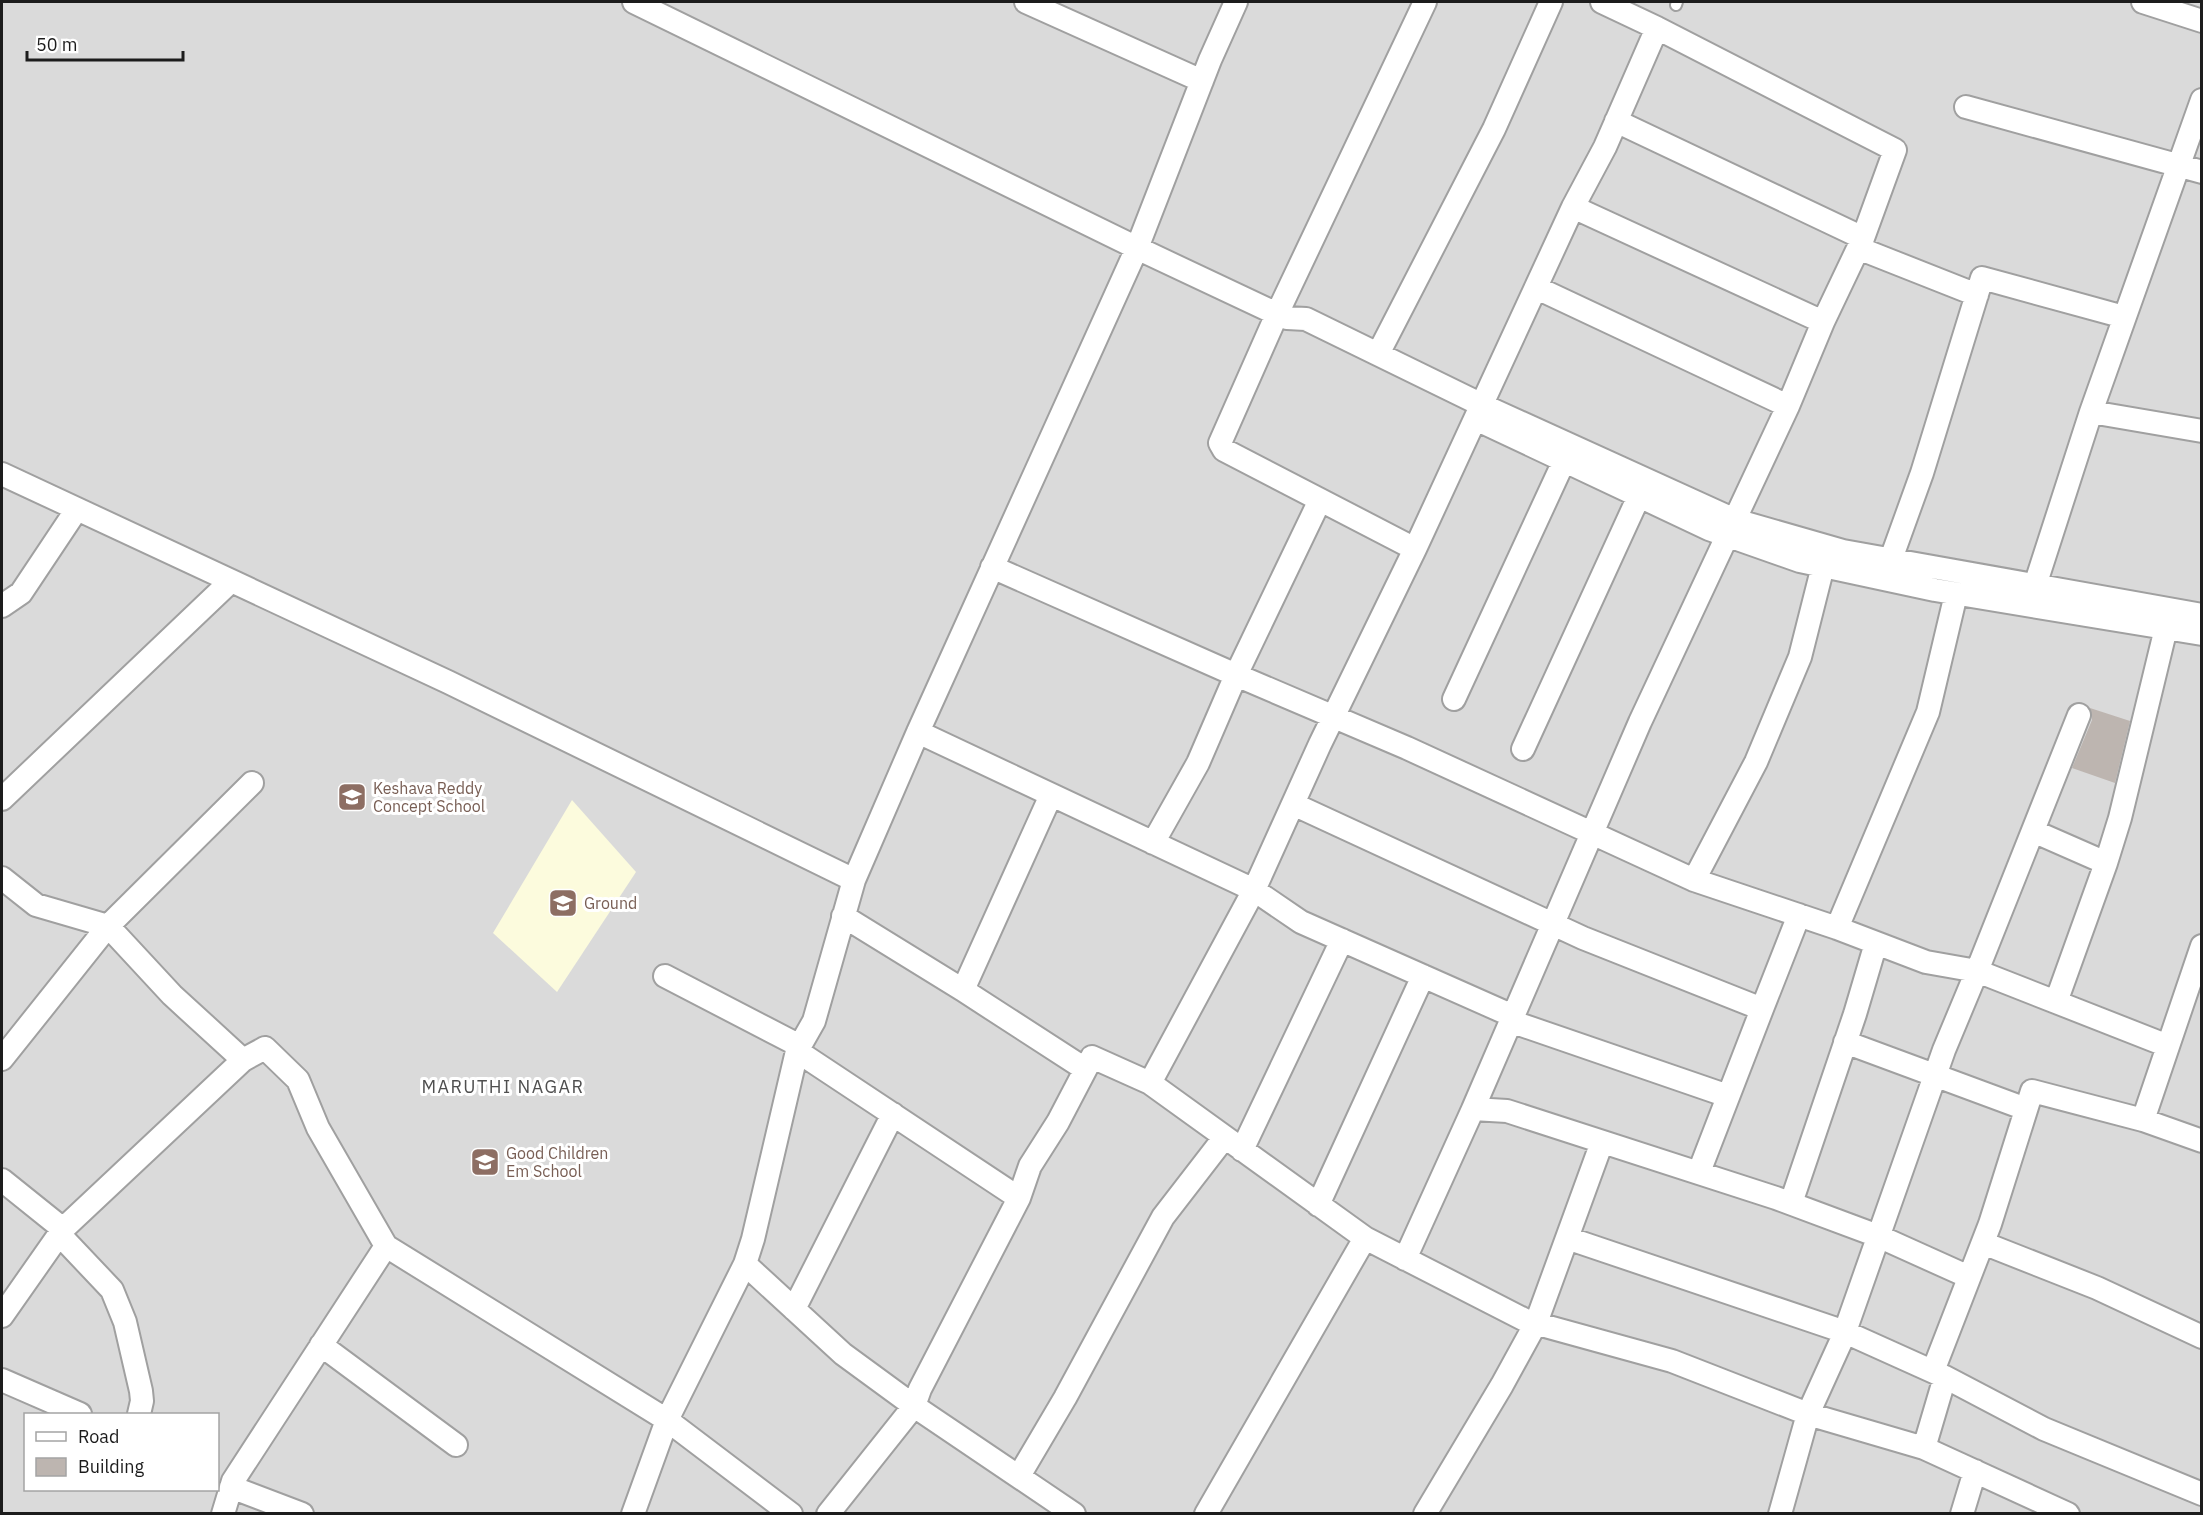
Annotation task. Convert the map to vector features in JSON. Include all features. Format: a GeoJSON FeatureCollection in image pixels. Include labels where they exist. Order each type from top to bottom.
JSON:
{"type":"FeatureCollection","features":[{"type":"Feature","properties":{"kind":"street"},"geometry":{"type":"LineString","coordinates":[[634,2],[1137,248],[1282,316],[1306,319],[1378,354],[1564,461],[1639,496],[1731,528],[1892,560],[2031,596],[2166,628],[2202,634]]}},
{"type":"Feature","properties":{"kind":"street"},"geometry":{"type":"LineString","coordinates":[[1026,2],[1202,81]]}},
{"type":"Feature","properties":{"kind":"street"},"geometry":{"type":"LineString","coordinates":[[633,1514],[667,1420],[745,1264],[799,1049],[814,1021],[854,880],[918,732],[1137,248],[1202,81],[1236,2]]}},
{"type":"Feature","properties":{"kind":"street"},"geometry":{"type":"LineString","coordinates":[[1415,549],[1224,450],[1220,442],[1282,316],[1425,2]]}},
{"type":"Feature","properties":{"kind":"street"},"geometry":{"type":"LineString","coordinates":[[1378,354],[1494,129],[1551,2]]}},
{"type":"Feature","properties":{"kind":"street"},"geometry":{"type":"LineString","coordinates":[[1405,1259],[1473,1109],[1640,722],[1701,596],[1788,406],[1823,322],[1861,243],[1895,150],[1602,2]]}},
{"type":"Feature","properties":{"kind":"street"},"geometry":{"type":"LineString","coordinates":[[2143,2],[2202,21]]}},
{"type":"Feature","properties":{"kind":"street"},"geometry":{"type":"LineString","coordinates":[[1150,1083],[1254,890],[1573,207],[1605,147],[1657,28]]}},
{"type":"Feature","properties":{"kind":"street"},"geometry":{"type":"LineString","coordinates":[[2031,596],[2091,412],[2202,100]]}},
{"type":"Feature","properties":{"kind":"street"},"geometry":{"type":"LineString","coordinates":[[1966,107],[2202,172]]}},
{"type":"Feature","properties":{"kind":"street"},"geometry":{"type":"LineString","coordinates":[[1616,121],[1861,243],[1977,295]]}},
{"type":"Feature","properties":{"kind":"street"},"geometry":{"type":"LineString","coordinates":[[1573,207],[1823,322]]}},
{"type":"Feature","properties":{"kind":"street"},"geometry":{"type":"LineString","coordinates":[[1892,560],[1922,473],[1982,278],[2124,317]]}},
{"type":"Feature","properties":{"kind":"street"},"geometry":{"type":"LineString","coordinates":[[1537,288],[1788,406]]}},
{"type":"Feature","properties":{"kind":"street"},"geometry":{"type":"LineString","coordinates":[[1282,316],[1300,333],[1479,412],[1800,561],[1956,594],[2031,596],[2202,615]]}},
{"type":"Feature","properties":{"kind":"street"},"geometry":{"type":"LineString","coordinates":[[2091,412],[2202,431]]}},
{"type":"Feature","properties":{"kind":"street"},"geometry":{"type":"LineString","coordinates":[[1454,699],[1564,461]]}},
{"type":"Feature","properties":{"kind":"street"},"geometry":{"type":"LineString","coordinates":[[2,474],[459,688],[854,880]]}},
{"type":"Feature","properties":{"kind":"street"},"geometry":{"type":"LineString","coordinates":[[1523,749],[1639,496]]}},
{"type":"Feature","properties":{"kind":"street"},"geometry":{"type":"LineString","coordinates":[[1153,843],[1198,764],[1236,675],[1320,500]]}},
{"type":"Feature","properties":{"kind":"street"},"geometry":{"type":"LineString","coordinates":[[2,606],[21,593],[77,509]]}},
{"type":"Feature","properties":{"kind":"street"},"geometry":{"type":"LineString","coordinates":[[1694,880],[1756,762],[1796,668],[1824,566]]}},
{"type":"Feature","properties":{"kind":"street"},"geometry":{"type":"LineString","coordinates":[[992,567],[1407,748],[1694,880],[1837,928],[1926,962],[1977,971],[2168,1046]]}},
{"type":"Feature","properties":{"kind":"street"},"geometry":{"type":"LineString","coordinates":[[2,798],[231,581]]}},
{"type":"Feature","properties":{"kind":"street"},"geometry":{"type":"LineString","coordinates":[[1837,928],[1928,712],[1956,594]]}},
{"type":"Feature","properties":{"kind":"street"},"geometry":{"type":"LineString","coordinates":[[2056,1002],[2120,818],[2166,628]]}},
{"type":"Feature","properties":{"kind":"street"},"geometry":{"type":"LineString","coordinates":[[1780,1514],[1808,1414],[1845,1332],[1935,1076],[2079,715]]}},
{"type":"Feature","properties":{"kind":"street"},"geometry":{"type":"LineString","coordinates":[[918,732],[1254,890],[1301,922],[1512,1018],[1728,1096]]}},
{"type":"Feature","properties":{"kind":"street"},"geometry":{"type":"LineString","coordinates":[[2,1059],[108,926],[252,783]]}},
{"type":"Feature","properties":{"kind":"street"},"geometry":{"type":"LineString","coordinates":[[963,990],[1052,795]]}},
{"type":"Feature","properties":{"kind":"street"},"geometry":{"type":"LineString","coordinates":[[1293,804],[1552,924],[1761,1008]]}},
{"type":"Feature","properties":{"kind":"street"},"geometry":{"type":"LineString","coordinates":[[2033,831],[2106,863]]}},
{"type":"Feature","properties":{"kind":"street"},"geometry":{"type":"LineString","coordinates":[[2,878],[36,905],[108,926],[172,995],[243,1060]]}},
{"type":"Feature","properties":{"kind":"street"},"geometry":{"type":"LineString","coordinates":[[1699,1172],[1799,915]]}},
{"type":"Feature","properties":{"kind":"street"},"geometry":{"type":"LineString","coordinates":[[843,916],[1085,1069]]}},
{"type":"Feature","properties":{"kind":"street"},"geometry":{"type":"LineString","coordinates":[[1019,1476],[1065,1398],[1163,1217],[1233,1144],[1342,940]]}},
{"type":"Feature","properties":{"kind":"street"},"geometry":{"type":"LineString","coordinates":[[1791,1203],[1876,943]]}},
{"type":"Feature","properties":{"kind":"street"},"geometry":{"type":"LineString","coordinates":[[2143,1120],[2168,1046],[2195,989],[2202,946]]}},
{"type":"Feature","properties":{"kind":"street"},"geometry":{"type":"LineString","coordinates":[[666,976],[799,1049],[1019,1198]]}},
{"type":"Feature","properties":{"kind":"street"},"geometry":{"type":"LineString","coordinates":[[1318,1205],[1423,976]]}},
{"type":"Feature","properties":{"kind":"street"},"geometry":{"type":"LineString","coordinates":[[1845,1041],[2026,1109]]}},
{"type":"Feature","properties":{"kind":"street"},"geometry":{"type":"LineString","coordinates":[[2,1316],[61,1232],[243,1060],[265,1048],[298,1080],[318,1128],[386,1246],[667,1420],[791,1514]]}},
{"type":"Feature","properties":{"kind":"street"},"geometry":{"type":"LineString","coordinates":[[828,1514],[914,1406],[920,1389],[1019,1198],[1030,1166],[1058,1122],[1092,1057],[1150,1083],[1365,1238],[1527,1321],[1672,1361],[1808,1414],[1924,1448],[2068,1514]]}},
{"type":"Feature","properties":{"kind":"street"},"geometry":{"type":"LineString","coordinates":[[1924,1448],[1939,1374],[2032,1091],[2143,1120],[2202,1141]]}},
{"type":"Feature","properties":{"kind":"street"},"geometry":{"type":"LineString","coordinates":[[1473,1109],[1507,1111],[1791,1203],[1878,1236],[1969,1277]]}},
{"type":"Feature","properties":{"kind":"street"},"geometry":{"type":"LineString","coordinates":[[794,1308],[893,1114]]}},
{"type":"Feature","properties":{"kind":"street"},"geometry":{"type":"LineString","coordinates":[[1425,1514],[1536,1323],[1602,1143]]}},
{"type":"Feature","properties":{"kind":"street"},"geometry":{"type":"LineString","coordinates":[[2,1180],[61,1232],[112,1290],[124,1322],[141,1392],[139,1413]]}},
{"type":"Feature","properties":{"kind":"street"},"geometry":{"type":"LineString","coordinates":[[1206,1514],[1365,1238]]}},
{"type":"Feature","properties":{"kind":"street"},"geometry":{"type":"LineString","coordinates":[[1567,1238],[1845,1332],[1939,1374],[2044,1429],[2202,1494]]}},
{"type":"Feature","properties":{"kind":"street"},"geometry":{"type":"LineString","coordinates":[[1983,1243],[2097,1288],[2202,1337]]}},
{"type":"Feature","properties":{"kind":"street"},"geometry":{"type":"LineString","coordinates":[[223,1514],[227,1481],[321,1346],[386,1246]]}},
{"type":"Feature","properties":{"kind":"street"},"geometry":{"type":"LineString","coordinates":[[745,1264],[843,1354],[914,1406],[1019,1476],[1060,1510]]}},
{"type":"Feature","properties":{"kind":"street"},"geometry":{"type":"LineString","coordinates":[[321,1346],[456,1445]]}},
{"type":"Feature","properties":{"kind":"street"},"geometry":{"type":"LineString","coordinates":[[2,1380],[78,1413]]}},
{"type":"Feature","properties":{"kind":"street"},"geometry":{"type":"LineString","coordinates":[[1962,1514],[1975,1471]]}},
{"type":"Feature","properties":{"kind":"street"},"geometry":{"type":"LineString","coordinates":[[227,1481],[302,1514]]}},
{"type":"Feature","properties":{"kind":"shaded area"},"geometry":{"type":"Polygon","coordinates":[[[2,2],[2201,2],[2201,1513],[2,1514],[2,2]]]}},
{"type":"Feature","properties":{"kind":"shaded area","name":"Ground"},"geometry":{"type":"Polygon","coordinates":[[[572,800],[636,872],[557,992],[493,933],[572,800]]]}},
{"type":"Feature","properties":{"kind":"building"},"geometry":{"type":"Polygon","coordinates":[[[2090,708],[2130,721],[2115,783],[2072,768],[2092,720],[2090,708]]]}},
{"type":"Feature","properties":{"kind":"place","name":"Keshava Reddy Concept School"},"geometry":{"type":"Point","coordinates":[352,797]}},
{"type":"Feature","properties":{"kind":"place","name":"Ground"},"geometry":{"type":"Point","coordinates":[563,903]}},
{"type":"Feature","properties":{"kind":"place","name":"Good Children Em School"},"geometry":{"type":"Point","coordinates":[485,1162]}},
{"type":"Feature","properties":{"kind":"district","name":"MARUTHI NAGAR"},"geometry":{"type":"Point","coordinates":[503,1087]}}]}
